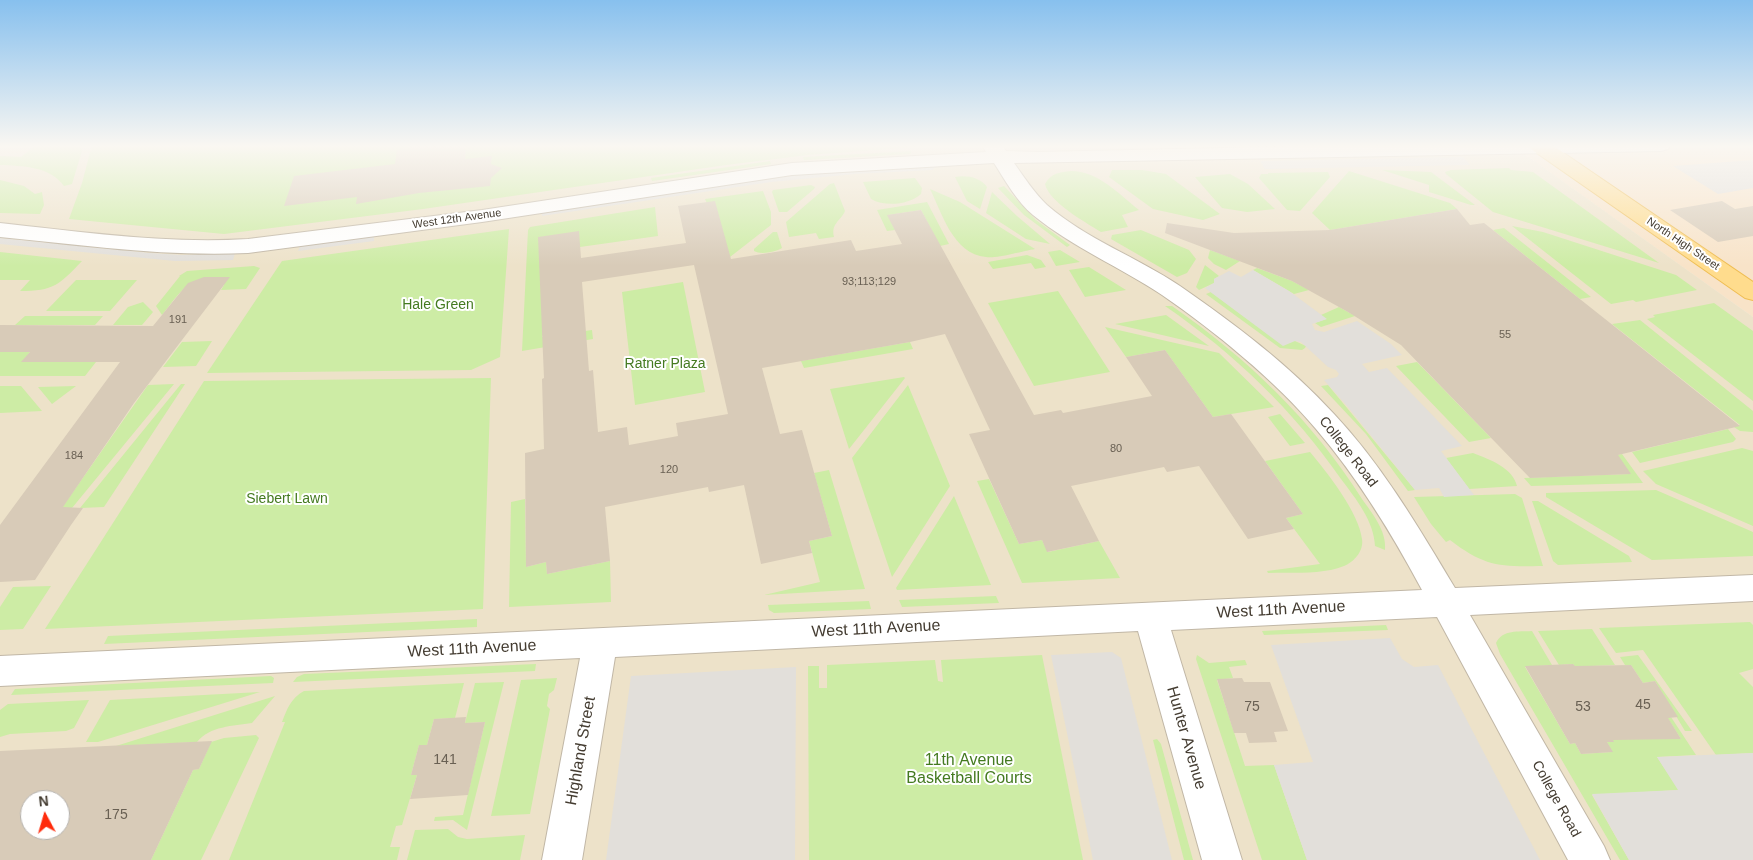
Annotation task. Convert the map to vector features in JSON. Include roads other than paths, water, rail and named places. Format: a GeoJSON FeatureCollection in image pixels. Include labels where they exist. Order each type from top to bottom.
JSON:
{"type":"FeatureCollection","features":[{"type":"Feature","properties":{"kind":"main road","name":"North High Street"},"geometry":{"type":"LineString","coordinates":[[1596,185],[1753,293]]}},
{"type":"Feature","properties":{"kind":"street","name":"West 12th Avenue"},"geometry":{"type":"LineString","coordinates":[[0,230],[152,246],[210,248],[248,246],[491,215],[686,185]]}},
{"type":"Feature","properties":{"kind":"street","name":"College Road"},"geometry":{"type":"LineString","coordinates":[[1020,185],[1040,209],[1076,235],[1170,290],[1235,338],[1272,369],[1325,420],[1360,465],[1409,537],[1590,860]]}},
{"type":"Feature","properties":{"kind":"street","name":"West 11th Avenue"},"geometry":{"type":"LineString","coordinates":[[0,671],[1753,588]]}},
{"type":"Feature","properties":{"kind":"street","name":"Hunter Avenue"},"geometry":{"type":"LineString","coordinates":[[1150,616],[1222,860]]}},
{"type":"Feature","properties":{"kind":"street","name":"Highland Street"},"geometry":{"type":"LineString","coordinates":[[562,860],[600,643]]}},
{"type":"Feature","properties":{"kind":"park label","name":"Hale Green"},"geometry":{"type":"Point","coordinates":[438,305]}},
{"type":"Feature","properties":{"kind":"park label","name":"Ratner Plaza"},"geometry":{"type":"Point","coordinates":[665,364]}},
{"type":"Feature","properties":{"kind":"park label","name":"Siebert Lawn"},"geometry":{"type":"Point","coordinates":[287,499]}},
{"type":"Feature","properties":{"kind":"park label","name":"11th Avenue Basketball Courts"},"geometry":{"type":"Point","coordinates":[969,770]}}]}
